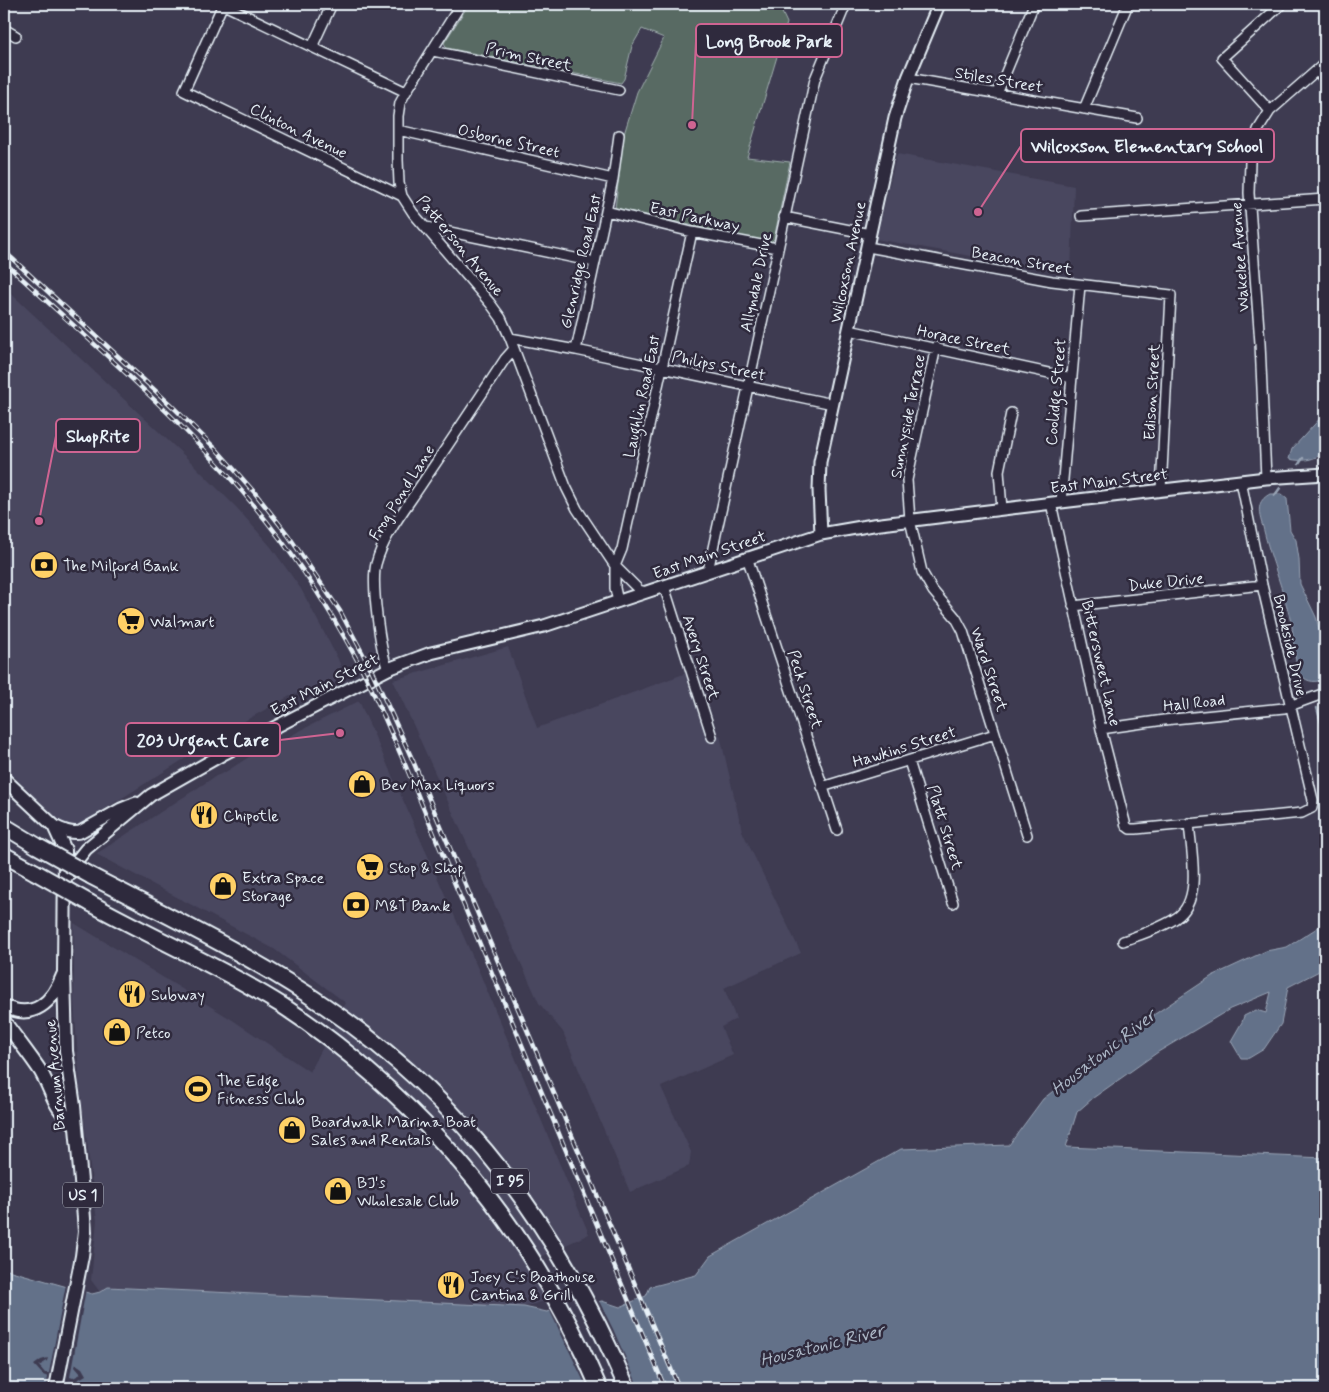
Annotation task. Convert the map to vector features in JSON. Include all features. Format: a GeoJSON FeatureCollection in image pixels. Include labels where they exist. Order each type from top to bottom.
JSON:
{"type":"FeatureCollection","features":[{"type":"Feature","properties":{"kind":"highway","name":"I 95"},"geometry":{"type":"LineString","coordinates":[[4,826],[91,876],[260,965],[339,1016],[380,1047],[432,1094],[472,1135],[507,1178],[546,1233],[576,1282],[604,1335],[627,1388]]}},
{"type":"Feature","properties":{"kind":"highway","name":"I 95"},"geometry":{"type":"LineString","coordinates":[[4,855],[90,903],[265,995],[325,1036],[375,1076],[421,1119],[454,1154],[489,1196],[520,1239],[551,1290],[599,1388]]}},
{"type":"Feature","properties":{"kind":"highway"},"geometry":{"type":"LineString","coordinates":[[4,864],[35,872]]}},
{"type":"Feature","properties":{"kind":"main road","name":"Wilcoxson Avenue"},"geometry":{"type":"LineString","coordinates":[[821,534],[819,470],[870,234],[896,118],[908,78],[939,4]]}},
{"type":"Feature","properties":{"kind":"main road","name":"East Main Street"},"geometry":{"type":"LineString","coordinates":[[54,826],[73,834],[80,832],[121,809],[142,801],[225,753],[388,669],[431,653],[535,629],[821,534],[910,520],[1056,502],[1266,478],[1325,474]]}},
{"type":"Feature","properties":{"kind":"main road","name":"Barnum Avenue"},"geometry":{"type":"LineString","coordinates":[[4,779],[54,826],[65,850],[64,972],[66,1051],[84,1218],[84,1240],[56,1388]]}},
{"type":"Feature","properties":{"kind":"main road","name":"East Main Street"},"geometry":{"type":"LineString","coordinates":[[65,894],[74,864],[86,849],[142,801]]}},
{"type":"Feature","properties":{"kind":"main road"},"geometry":{"type":"LineString","coordinates":[[4,1006],[21,1011],[30,1011],[41,1006],[55,992],[64,972]]}},
{"type":"Feature","properties":{"kind":"main road"},"geometry":{"type":"LineString","coordinates":[[4,1021],[39,1070],[60,1111],[75,1124]]}},
{"type":"Feature","properties":{"kind":"street"},"geometry":{"type":"LineString","coordinates":[[223,4],[406,92]]}},
{"type":"Feature","properties":{"kind":"street","name":"Clinton Avenue"},"geometry":{"type":"LineString","coordinates":[[223,4],[184,91],[402,196]]}},
{"type":"Feature","properties":{"kind":"street"},"geometry":{"type":"LineString","coordinates":[[312,46],[332,4]]}},
{"type":"Feature","properties":{"kind":"street","name":"Patterson Avenue"},"geometry":{"type":"LineString","coordinates":[[461,4],[406,92],[399,107],[398,175],[402,196],[413,212],[501,318],[566,487],[615,566],[639,590],[648,592]]}},
{"type":"Feature","properties":{"kind":"street","name":"Allyndale Drive"},"geometry":{"type":"LineString","coordinates":[[708,571],[815,79],[846,4]]}},
{"type":"Feature","properties":{"kind":"street"},"geometry":{"type":"LineString","coordinates":[[997,94],[1034,4]]}},
{"type":"Feature","properties":{"kind":"street"},"geometry":{"type":"LineString","coordinates":[[1084,109],[1128,4]]}},
{"type":"Feature","properties":{"kind":"street"},"geometry":{"type":"LineString","coordinates":[[1270,111],[1222,58],[1282,4]]}},
{"type":"Feature","properties":{"kind":"street"},"geometry":{"type":"LineString","coordinates":[[4,29],[16,36]]}},
{"type":"Feature","properties":{"kind":"street","name":"Prim Street"},"geometry":{"type":"LineString","coordinates":[[432,51],[619,90]]}},
{"type":"Feature","properties":{"kind":"street","name":"Wakelee Avenue"},"geometry":{"type":"LineString","coordinates":[[1266,478],[1260,343],[1249,173],[1253,146],[1258,130],[1270,111],[1325,63]]}},
{"type":"Feature","properties":{"kind":"street"},"geometry":{"type":"LineString","coordinates":[[1317,70],[1325,80]]}},
{"type":"Feature","properties":{"kind":"street","name":"Stiles Street"},"geometry":{"type":"LineString","coordinates":[[908,78],[1137,118]]}},
{"type":"Feature","properties":{"kind":"street","name":"Osborne Street"},"geometry":{"type":"LineString","coordinates":[[398,130],[613,179]]}},
{"type":"Feature","properties":{"kind":"street","name":"Glenridge Road East"},"geometry":{"type":"LineString","coordinates":[[576,350],[613,179],[619,135]]}},
{"type":"Feature","properties":{"kind":"street"},"geometry":{"type":"LineString","coordinates":[[1081,216],[1325,199]]}},
{"type":"Feature","properties":{"kind":"street","name":"East Parkway"},"geometry":{"type":"LineString","coordinates":[[606,211],[692,232],[777,248]]}},
{"type":"Feature","properties":{"kind":"street"},"geometry":{"type":"LineString","coordinates":[[784,217],[870,234]]}},
{"type":"Feature","properties":{"kind":"street"},"geometry":{"type":"LineString","coordinates":[[426,227],[594,262]]}},
{"type":"Feature","properties":{"kind":"street","name":"Laughlin Road East"},"geometry":{"type":"LineString","coordinates":[[615,566],[622,549],[692,232]]}},
{"type":"Feature","properties":{"kind":"street","name":"Beacon Street"},"geometry":{"type":"LineString","coordinates":[[868,247],[1080,285],[1171,295]]}},
{"type":"Feature","properties":{"kind":"street","name":"Coolidge Street"},"geometry":{"type":"LineString","coordinates":[[1056,502],[1072,378],[1080,285]]}},
{"type":"Feature","properties":{"kind":"street","name":"Edison Street"},"geometry":{"type":"LineString","coordinates":[[1161,490],[1171,295]]}},
{"type":"Feature","properties":{"kind":"street","name":"Horace Street"},"geometry":{"type":"LineString","coordinates":[[849,330],[936,347],[1072,378]]}},
{"type":"Feature","properties":{"kind":"street","name":"Philips Street"},"geometry":{"type":"LineString","coordinates":[[510,338],[833,404]]}},
{"type":"Feature","properties":{"kind":"street","name":"Sunnyside Terrace"},"geometry":{"type":"LineString","coordinates":[[910,520],[906,480],[936,347]]}},
{"type":"Feature","properties":{"kind":"street","name":"Frog Pond Lane"},"geometry":{"type":"LineString","coordinates":[[388,669],[383,652],[375,584],[376,565],[381,552],[399,519],[505,359],[513,350]]}},
{"type":"Feature","properties":{"kind":"street"},"geometry":{"type":"LineString","coordinates":[[1002,509],[999,471],[1011,413]]}},
{"type":"Feature","properties":{"kind":"street","name":"Brookside Drive"},"geometry":{"type":"LineString","coordinates":[[1128,828],[1136,829],[1302,813],[1310,810],[1313,806],[1262,585],[1241,481]]}},
{"type":"Feature","properties":{"kind":"street","name":"Bittersweet Lane"},"geometry":{"type":"LineString","coordinates":[[1056,502],[1074,606],[1101,729],[1123,821],[1128,828]]}},
{"type":"Feature","properties":{"kind":"street","name":"Ward Street"},"geometry":{"type":"LineString","coordinates":[[910,520],[922,572],[933,592],[956,618],[964,631],[1027,835]]}},
{"type":"Feature","properties":{"kind":"street","name":"Peck Street"},"geometry":{"type":"LineString","coordinates":[[747,558],[837,830]]}},
{"type":"Feature","properties":{"kind":"street"},"geometry":{"type":"LineString","coordinates":[[615,566],[615,588],[618,602]]}},
{"type":"Feature","properties":{"kind":"street","name":"Duke Drive"},"geometry":{"type":"LineString","coordinates":[[1074,606],[1262,585]]}},
{"type":"Feature","properties":{"kind":"street","name":"Avery Street"},"geometry":{"type":"LineString","coordinates":[[664,586],[712,737]]}},
{"type":"Feature","properties":{"kind":"street","name":"Hall Road"},"geometry":{"type":"LineString","coordinates":[[1101,729],[1164,720],[1283,708],[1325,694]]}},
{"type":"Feature","properties":{"kind":"street","name":"Hawkins Street"},"geometry":{"type":"LineString","coordinates":[[822,787],[995,734]]}},
{"type":"Feature","properties":{"kind":"street","name":"Platt Street"},"geometry":{"type":"LineString","coordinates":[[909,760],[953,903]]}},
{"type":"Feature","properties":{"kind":"street"},"geometry":{"type":"LineString","coordinates":[[1123,941],[1173,920],[1181,915],[1188,906],[1192,896],[1193,885],[1189,823]]}},
{"type":"Feature","properties":{"kind":"shaded area"},"geometry":{"type":"Polygon","coordinates":[[[897,154],[1074,186],[1071,274],[876,239],[897,154]]]}},
{"type":"Feature","properties":{"kind":"shaded area"},"geometry":{"type":"Polygon","coordinates":[[[4,287],[189,460],[237,508],[271,547],[301,589],[338,659],[346,680],[292,695],[248,719],[79,825],[59,821],[4,766],[4,287]]]}},
{"type":"Feature","properties":{"kind":"shaded area"},"geometry":{"type":"Polygon","coordinates":[[[508,647],[537,728],[689,672],[710,738],[720,735],[742,831],[801,953],[724,988],[736,1019],[721,1027],[733,1055],[661,1087],[691,1152],[689,1166],[630,1192],[563,1032],[539,1003],[393,680],[508,647]]]}},
{"type":"Feature","properties":{"kind":"shaded area"},"geometry":{"type":"Polygon","coordinates":[[[359,701],[478,969],[589,1234],[526,1264],[549,1300],[524,1307],[108,1287],[100,1292],[91,1280],[97,1221],[80,1088],[74,1002],[74,923],[231,1019],[310,1072],[346,1003],[274,949],[96,854],[216,776],[252,755],[359,701]]]}},
{"type":"Feature","properties":{"kind":"green space"},"geometry":{"type":"Polygon","coordinates":[[[469,4],[774,4],[779,6],[787,23],[747,157],[790,162],[774,239],[770,243],[615,208],[619,176],[612,173],[637,92],[664,38],[642,29],[632,46],[624,79],[621,83],[447,48],[444,43],[469,4]]]}},
{"type":"Feature","properties":{"kind":"water"},"geometry":{"type":"Polygon","coordinates":[[[1325,413],[1325,452],[1308,460],[1289,459],[1292,449],[1325,413]]]}},
{"type":"Feature","properties":{"kind":"water"},"geometry":{"type":"Polygon","coordinates":[[[1270,494],[1281,494],[1287,499],[1290,530],[1296,540],[1299,559],[1300,584],[1316,617],[1325,650],[1325,678],[1319,681],[1303,678],[1297,666],[1289,614],[1259,511],[1264,498],[1270,494]]]}},
{"type":"Feature","properties":{"kind":"water","name":"Housatonic River"},"geometry":{"type":"Polygon","coordinates":[[[1325,923],[1325,968],[1288,987],[1281,1024],[1264,1049],[1249,1058],[1241,1058],[1231,1041],[1244,1016],[1256,1010],[1266,1013],[1271,992],[1230,1009],[1158,1052],[1093,1098],[1077,1112],[1066,1147],[1325,1158],[1325,1388],[4,1388],[4,1269],[92,1294],[108,1287],[524,1307],[547,1312],[602,1301],[620,1307],[646,1296],[650,1287],[696,1275],[710,1256],[901,1149],[1009,1145],[1043,1099],[1134,1028],[1212,976],[1266,951],[1287,947],[1325,923]]]}},
{"type":"Feature","properties":{"kind":"pier"},"geometry":{"type":"Polygon","coordinates":[[[66,1284],[86,1289],[70,1377],[73,1378],[81,1374],[75,1367],[76,1364],[82,1368],[86,1375],[74,1382],[69,1381],[67,1388],[46,1388],[48,1377],[43,1375],[34,1365],[48,1358],[47,1361],[39,1366],[45,1373],[49,1373],[66,1284]]]}},
{"type":"Feature","properties":{"kind":"pier"},"geometry":{"type":"Polygon","coordinates":[[[598,1299],[639,1388],[587,1388],[549,1309],[598,1299]]]}},
{"type":"Feature","properties":{"kind":"waterway"},"geometry":{"type":"LineString","coordinates":[[1299,464],[1303,458]]}},
{"type":"Feature","properties":{"kind":"waterway"},"geometry":{"type":"LineString","coordinates":[[1275,495],[1280,488]]}},
{"type":"Feature","properties":{"kind":"waterway"},"geometry":{"type":"LineString","coordinates":[[1317,708],[1325,737]]}},
{"type":"Feature","properties":{"kind":"railway"},"geometry":{"type":"LineString","coordinates":[[4,251],[217,450],[255,493],[288,535],[340,611],[371,669],[413,761],[679,1388]]}},
{"type":"Feature","properties":{"kind":"railway"},"geometry":{"type":"LineString","coordinates":[[4,262],[149,395],[218,465],[281,540],[336,623],[365,675],[404,762],[665,1388]]}},
{"type":"Feature","properties":{"kind":"place","name":"Long Brook Park"},"geometry":{"type":"Point","coordinates":[692,125]}},
{"type":"Feature","properties":{"kind":"place","name":"Wilcoxson Elementary School"},"geometry":{"type":"Point","coordinates":[978,212]}},
{"type":"Feature","properties":{"kind":"place","name":"ShopRite"},"geometry":{"type":"Point","coordinates":[39,521]}},
{"type":"Feature","properties":{"kind":"place","name":"The Milford Bank"},"geometry":{"type":"Point","coordinates":[44,565]}},
{"type":"Feature","properties":{"kind":"place","name":"Walmart"},"geometry":{"type":"Point","coordinates":[131,621]}},
{"type":"Feature","properties":{"kind":"place","name":"203 Urgent Care"},"geometry":{"type":"Point","coordinates":[340,733]}},
{"type":"Feature","properties":{"kind":"place","name":"Bev Max Liquors"},"geometry":{"type":"Point","coordinates":[362,784]}},
{"type":"Feature","properties":{"kind":"place","name":"Chipotle"},"geometry":{"type":"Point","coordinates":[204,815]}},
{"type":"Feature","properties":{"kind":"place","name":"Stop & Shop"},"geometry":{"type":"Point","coordinates":[370,867]}},
{"type":"Feature","properties":{"kind":"place","name":"Extra Space Storage"},"geometry":{"type":"Point","coordinates":[223,886]}},
{"type":"Feature","properties":{"kind":"place","name":"M&T Bank"},"geometry":{"type":"Point","coordinates":[356,905]}},
{"type":"Feature","properties":{"kind":"place","name":"Subway"},"geometry":{"type":"Point","coordinates":[132,994]}},
{"type":"Feature","properties":{"kind":"place","name":"Petco"},"geometry":{"type":"Point","coordinates":[117,1032]}},
{"type":"Feature","properties":{"kind":"place","name":"The Edge Fitness Club"},"geometry":{"type":"Point","coordinates":[198,1089]}},
{"type":"Feature","properties":{"kind":"place","name":"Boardwalk Marina Boat Sales and Rentals"},"geometry":{"type":"Point","coordinates":[292,1130]}},
{"type":"Feature","properties":{"kind":"place","name":"BJ's Wholesale Club"},"geometry":{"type":"Point","coordinates":[338,1191]}},
{"type":"Feature","properties":{"kind":"place","name":"Joey C's Boathouse Cantina & Grill"},"geometry":{"type":"Point","coordinates":[451,1285]}}]}
